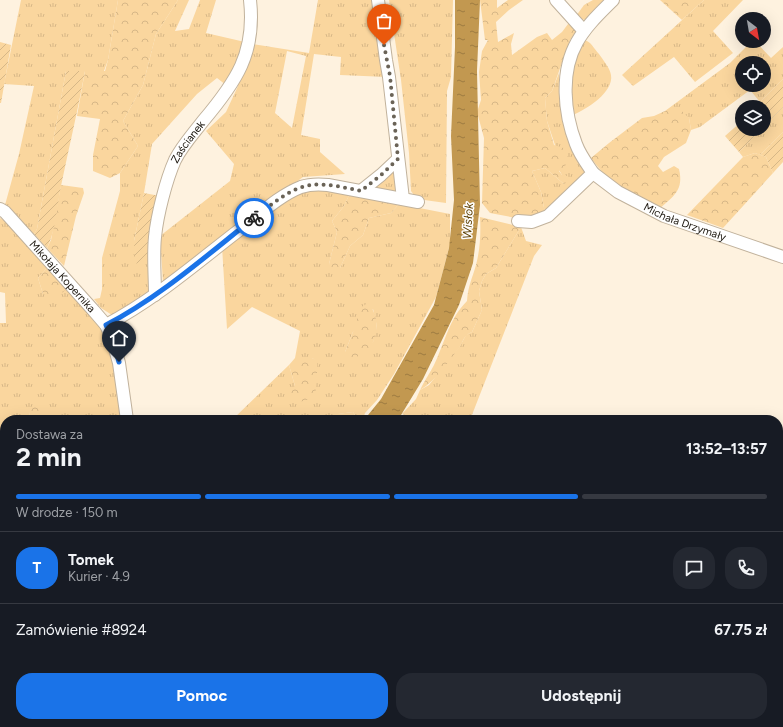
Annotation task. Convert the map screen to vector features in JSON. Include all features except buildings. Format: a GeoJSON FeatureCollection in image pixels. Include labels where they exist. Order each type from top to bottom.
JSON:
{"type":"FeatureCollection","features":[{"type":"Feature","properties":{"kind":"street","name":"Zaścianek"},"geometry":{"type":"LineString","coordinates":[[155,295],[155,237],[166,186],[174,162],[181,149],[226,94],[236,78],[245,58],[251,30],[250,0]]}},
{"type":"Feature","properties":{"kind":"street"},"geometry":{"type":"LineString","coordinates":[[378,0],[386,60],[390,76],[403,199]]}},
{"type":"Feature","properties":{"kind":"street"},"geometry":{"type":"LineString","coordinates":[[556,0],[584,31]]}},
{"type":"Feature","properties":{"kind":"street","name":"Michała Drzymały"},"geometry":{"type":"LineString","coordinates":[[613,0],[584,31],[576,43],[572,53],[566,81],[568,116],[576,145],[581,155],[593,173],[618,192],[664,216],[783,256]]}},
{"type":"Feature","properties":{"kind":"street"},"geometry":{"type":"LineString","coordinates":[[361,191],[398,159]]}},
{"type":"Feature","properties":{"kind":"street"},"geometry":{"type":"LineString","coordinates":[[518,221],[532,222],[548,216],[593,173]]}},
{"type":"Feature","properties":{"kind":"street"},"geometry":{"type":"LineString","coordinates":[[106,325],[133,310],[155,295],[269,207],[298,189],[312,185],[322,185],[418,202]]}},
{"type":"Feature","properties":{"kind":"street","name":"Mikołaja Kopernika"},"geometry":{"type":"LineString","coordinates":[[0,209],[5,212],[106,325],[112,338],[119,362],[126,415]]}},
{"type":"Feature","properties":{"kind":"green space"},"geometry":{"type":"Polygon","coordinates":[[[21,0],[118,0],[108,60],[104,71],[66,71],[37,229],[34,234],[5,205],[19,154],[34,86],[4,84],[21,0]]]}},
{"type":"Feature","properties":{"kind":"green space"},"geometry":{"type":"Polygon","coordinates":[[[118,0],[178,0],[156,34],[143,85],[123,121],[138,146],[120,173],[110,178],[93,171],[93,155],[100,119],[77,116],[85,71],[105,71],[118,0]]]}},
{"type":"Feature","properties":{"kind":"green space"},"geometry":{"type":"Polygon","coordinates":[[[178,0],[189,0],[175,31],[189,29],[200,0],[216,0],[206,33],[245,42],[226,85],[217,78],[197,94],[152,144],[134,241],[152,257],[150,294],[112,315],[101,308],[94,299],[100,298],[102,289],[102,258],[120,191],[120,173],[138,146],[123,121],[143,85],[156,34],[178,0]]]}},
{"type":"Feature","properties":{"kind":"green space"},"geometry":{"type":"Polygon","coordinates":[[[318,0],[375,0],[387,77],[340,75],[341,57],[314,54],[301,135],[320,139],[320,152],[345,174],[303,177],[163,282],[160,236],[230,181],[234,164],[206,131],[226,112],[238,86],[237,84],[252,44],[309,53],[318,0]],[[287,51],[275,113],[292,128],[306,56],[287,51]]]}},
{"type":"Feature","properties":{"kind":"green space"},"geometry":{"type":"Polygon","coordinates":[[[389,0],[453,0],[451,77],[447,91],[446,203],[417,199],[411,191],[409,153],[401,80],[389,0]]]}},
{"type":"Feature","properties":{"kind":"green space"},"geometry":{"type":"Polygon","coordinates":[[[480,0],[497,0],[497,8],[508,0],[523,0],[496,22],[498,42],[514,33],[511,44],[512,55],[537,37],[547,33],[552,40],[562,32],[571,20],[577,30],[570,40],[552,91],[545,98],[547,121],[554,145],[567,149],[567,164],[559,171],[562,175],[568,176],[569,181],[564,184],[545,168],[532,171],[541,192],[545,213],[530,217],[516,218],[490,213],[482,203],[484,138],[477,112],[481,100],[479,72],[482,51],[488,40],[485,40],[480,0]]]}},
{"type":"Feature","properties":{"kind":"green space"},"geometry":{"type":"Polygon","coordinates":[[[593,0],[604,0],[585,20],[578,18],[576,16],[584,5],[593,0]]]}},
{"type":"Feature","properties":{"kind":"green space"},"geometry":{"type":"Polygon","coordinates":[[[660,0],[704,0],[682,20],[660,0]]]}},
{"type":"Feature","properties":{"kind":"green space"},"geometry":{"type":"Polygon","coordinates":[[[704,0],[743,0],[713,31],[733,53],[695,82],[674,57],[633,86],[622,75],[704,0]]]}},
{"type":"Feature","properties":{"kind":"green space"},"geometry":{"type":"Polygon","coordinates":[[[584,40],[591,44],[606,64],[611,75],[611,81],[604,94],[585,109],[573,115],[572,76],[576,59],[584,40]]]}},
{"type":"Feature","properties":{"kind":"green space"},"geometry":{"type":"Polygon","coordinates":[[[0,42],[11,45],[1,103],[0,103],[0,42]]]}},
{"type":"Feature","properties":{"kind":"green space"},"geometry":{"type":"Polygon","coordinates":[[[783,47],[783,79],[771,91],[771,58],[783,47]]]}},
{"type":"Feature","properties":{"kind":"green space"},"geometry":{"type":"Polygon","coordinates":[[[745,48],[762,48],[769,56],[737,56],[745,48]]]}},
{"type":"Feature","properties":{"kind":"green space"},"geometry":{"type":"Polygon","coordinates":[[[735,58],[735,92],[747,92],[700,127],[691,130],[689,118],[665,111],[735,58]]]}},
{"type":"Feature","properties":{"kind":"green space"},"geometry":{"type":"Polygon","coordinates":[[[66,71],[85,71],[54,226],[47,248],[34,234],[37,229],[66,71]]]}},
{"type":"Feature","properties":{"kind":"green space"},"geometry":{"type":"Polygon","coordinates":[[[559,73],[561,112],[567,137],[585,172],[545,213],[541,192],[532,171],[545,168],[564,184],[559,170],[555,145],[547,121],[545,98],[552,91],[559,73]]]}},
{"type":"Feature","properties":{"kind":"green space"},"geometry":{"type":"Polygon","coordinates":[[[783,79],[783,107],[771,119],[771,100],[762,100],[783,79]]]}},
{"type":"Feature","properties":{"kind":"green space"},"geometry":{"type":"Polygon","coordinates":[[[752,92],[770,92],[762,100],[758,100],[752,92]]]}},
{"type":"Feature","properties":{"kind":"green space"},"geometry":{"type":"Polygon","coordinates":[[[783,107],[783,132],[760,155],[755,153],[743,157],[739,152],[754,136],[771,136],[771,119],[783,107]]]}},
{"type":"Feature","properties":{"kind":"green space"},"geometry":{"type":"Polygon","coordinates":[[[679,108],[689,118],[691,130],[686,143],[664,157],[658,166],[663,172],[674,166],[679,169],[680,176],[679,187],[676,192],[659,209],[613,182],[591,158],[642,118],[654,116],[665,111],[679,108]]]}},
{"type":"Feature","properties":{"kind":"green space"},"geometry":{"type":"Polygon","coordinates":[[[735,127],[735,136],[754,136],[739,152],[725,136],[735,127]]]}},
{"type":"Feature","properties":{"kind":"green space"},"geometry":{"type":"Polygon","coordinates":[[[783,132],[783,162],[773,173],[766,157],[760,155],[783,132]]]}},
{"type":"Feature","properties":{"kind":"green space"},"geometry":{"type":"Polygon","coordinates":[[[755,153],[766,157],[773,173],[723,228],[687,215],[743,157],[755,153]]]}},
{"type":"Feature","properties":{"kind":"green space"},"geometry":{"type":"Polygon","coordinates":[[[393,167],[399,193],[372,190],[393,167]]]}},
{"type":"Feature","properties":{"kind":"green space"},"geometry":{"type":"Polygon","coordinates":[[[61,185],[83,188],[84,193],[76,216],[64,266],[47,248],[51,240],[61,185]]]}},
{"type":"Feature","properties":{"kind":"green space"},"geometry":{"type":"Polygon","coordinates":[[[309,188],[350,193],[344,206],[332,221],[337,232],[329,264],[340,268],[350,246],[363,235],[369,218],[391,213],[399,204],[450,214],[450,244],[436,297],[394,374],[377,400],[364,415],[355,415],[353,412],[337,415],[237,415],[289,365],[295,386],[317,378],[317,361],[312,358],[295,358],[300,331],[252,307],[227,329],[222,246],[280,204],[309,188]],[[373,309],[353,332],[345,352],[373,342],[377,326],[373,309]]]}},
{"type":"Feature","properties":{"kind":"green space"},"geometry":{"type":"Polygon","coordinates":[[[144,193],[160,196],[152,257],[135,264],[134,241],[144,193]]]}},
{"type":"Feature","properties":{"kind":"green space"},"geometry":{"type":"Polygon","coordinates":[[[350,193],[399,204],[391,213],[369,218],[363,235],[350,246],[340,268],[332,270],[329,264],[337,232],[332,221],[344,206],[350,193]]]}},
{"type":"Feature","properties":{"kind":"green space"},"geometry":{"type":"Polygon","coordinates":[[[480,217],[521,227],[496,268],[486,274],[482,281],[479,291],[482,310],[472,332],[465,337],[459,348],[437,376],[420,390],[434,365],[456,315],[467,301],[478,253],[480,217]]]}},
{"type":"Feature","properties":{"kind":"green space"},"geometry":{"type":"Polygon","coordinates":[[[0,218],[6,222],[47,268],[38,278],[43,294],[67,289],[100,325],[110,346],[113,358],[122,415],[40,415],[29,412],[29,415],[0,415],[0,323],[6,323],[5,293],[0,292],[0,218]]]}},
{"type":"Feature","properties":{"kind":"green space"},"geometry":{"type":"Polygon","coordinates":[[[521,227],[526,241],[542,245],[534,256],[472,415],[402,414],[416,399],[420,390],[429,385],[460,346],[466,335],[472,332],[482,310],[479,291],[482,281],[486,274],[496,268],[521,227]]]}},
{"type":"Feature","properties":{"kind":"green space"},"geometry":{"type":"Polygon","coordinates":[[[47,268],[67,289],[56,297],[43,294],[38,278],[47,268]]]}},
{"type":"Feature","properties":{"kind":"green space"},"geometry":{"type":"Polygon","coordinates":[[[368,303],[374,312],[377,327],[375,337],[371,345],[366,350],[349,361],[345,352],[360,308],[368,303]]]}},
{"type":"Feature","properties":{"kind":"green space"},"geometry":{"type":"Polygon","coordinates":[[[295,358],[312,358],[317,360],[315,397],[297,403],[291,402],[286,392],[295,386],[289,365],[295,358]]]}},
{"type":"Feature","properties":{"kind":"green space"},"geometry":{"type":"Polygon","coordinates":[[[41,402],[47,408],[48,415],[29,415],[29,412],[34,403],[41,402]]]}},
{"type":"Feature","properties":{"kind":"green space"},"geometry":{"type":"Polygon","coordinates":[[[353,412],[355,415],[336,415],[353,412]]]}},
{"type":"Feature","properties":{"kind":"water","name":"Wisłok"},"geometry":{"type":"Polygon","coordinates":[[[455,0],[480,0],[477,71],[480,205],[473,263],[459,305],[423,379],[401,415],[368,415],[381,399],[434,305],[449,248],[454,200],[451,136],[455,47],[455,0]]]}},
{"type":"Feature","properties":{"kind":"way so far"},"geometry":{"type":"LineString","coordinates":[[254,218],[279,200],[302,187],[312,185],[328,185],[361,191],[398,159],[390,76],[384,45]]}},
{"type":"Feature","properties":{"kind":"route"},"geometry":{"type":"LineString","coordinates":[[119,362],[110,332],[106,325],[122,317],[155,295],[254,218]]}}]}
